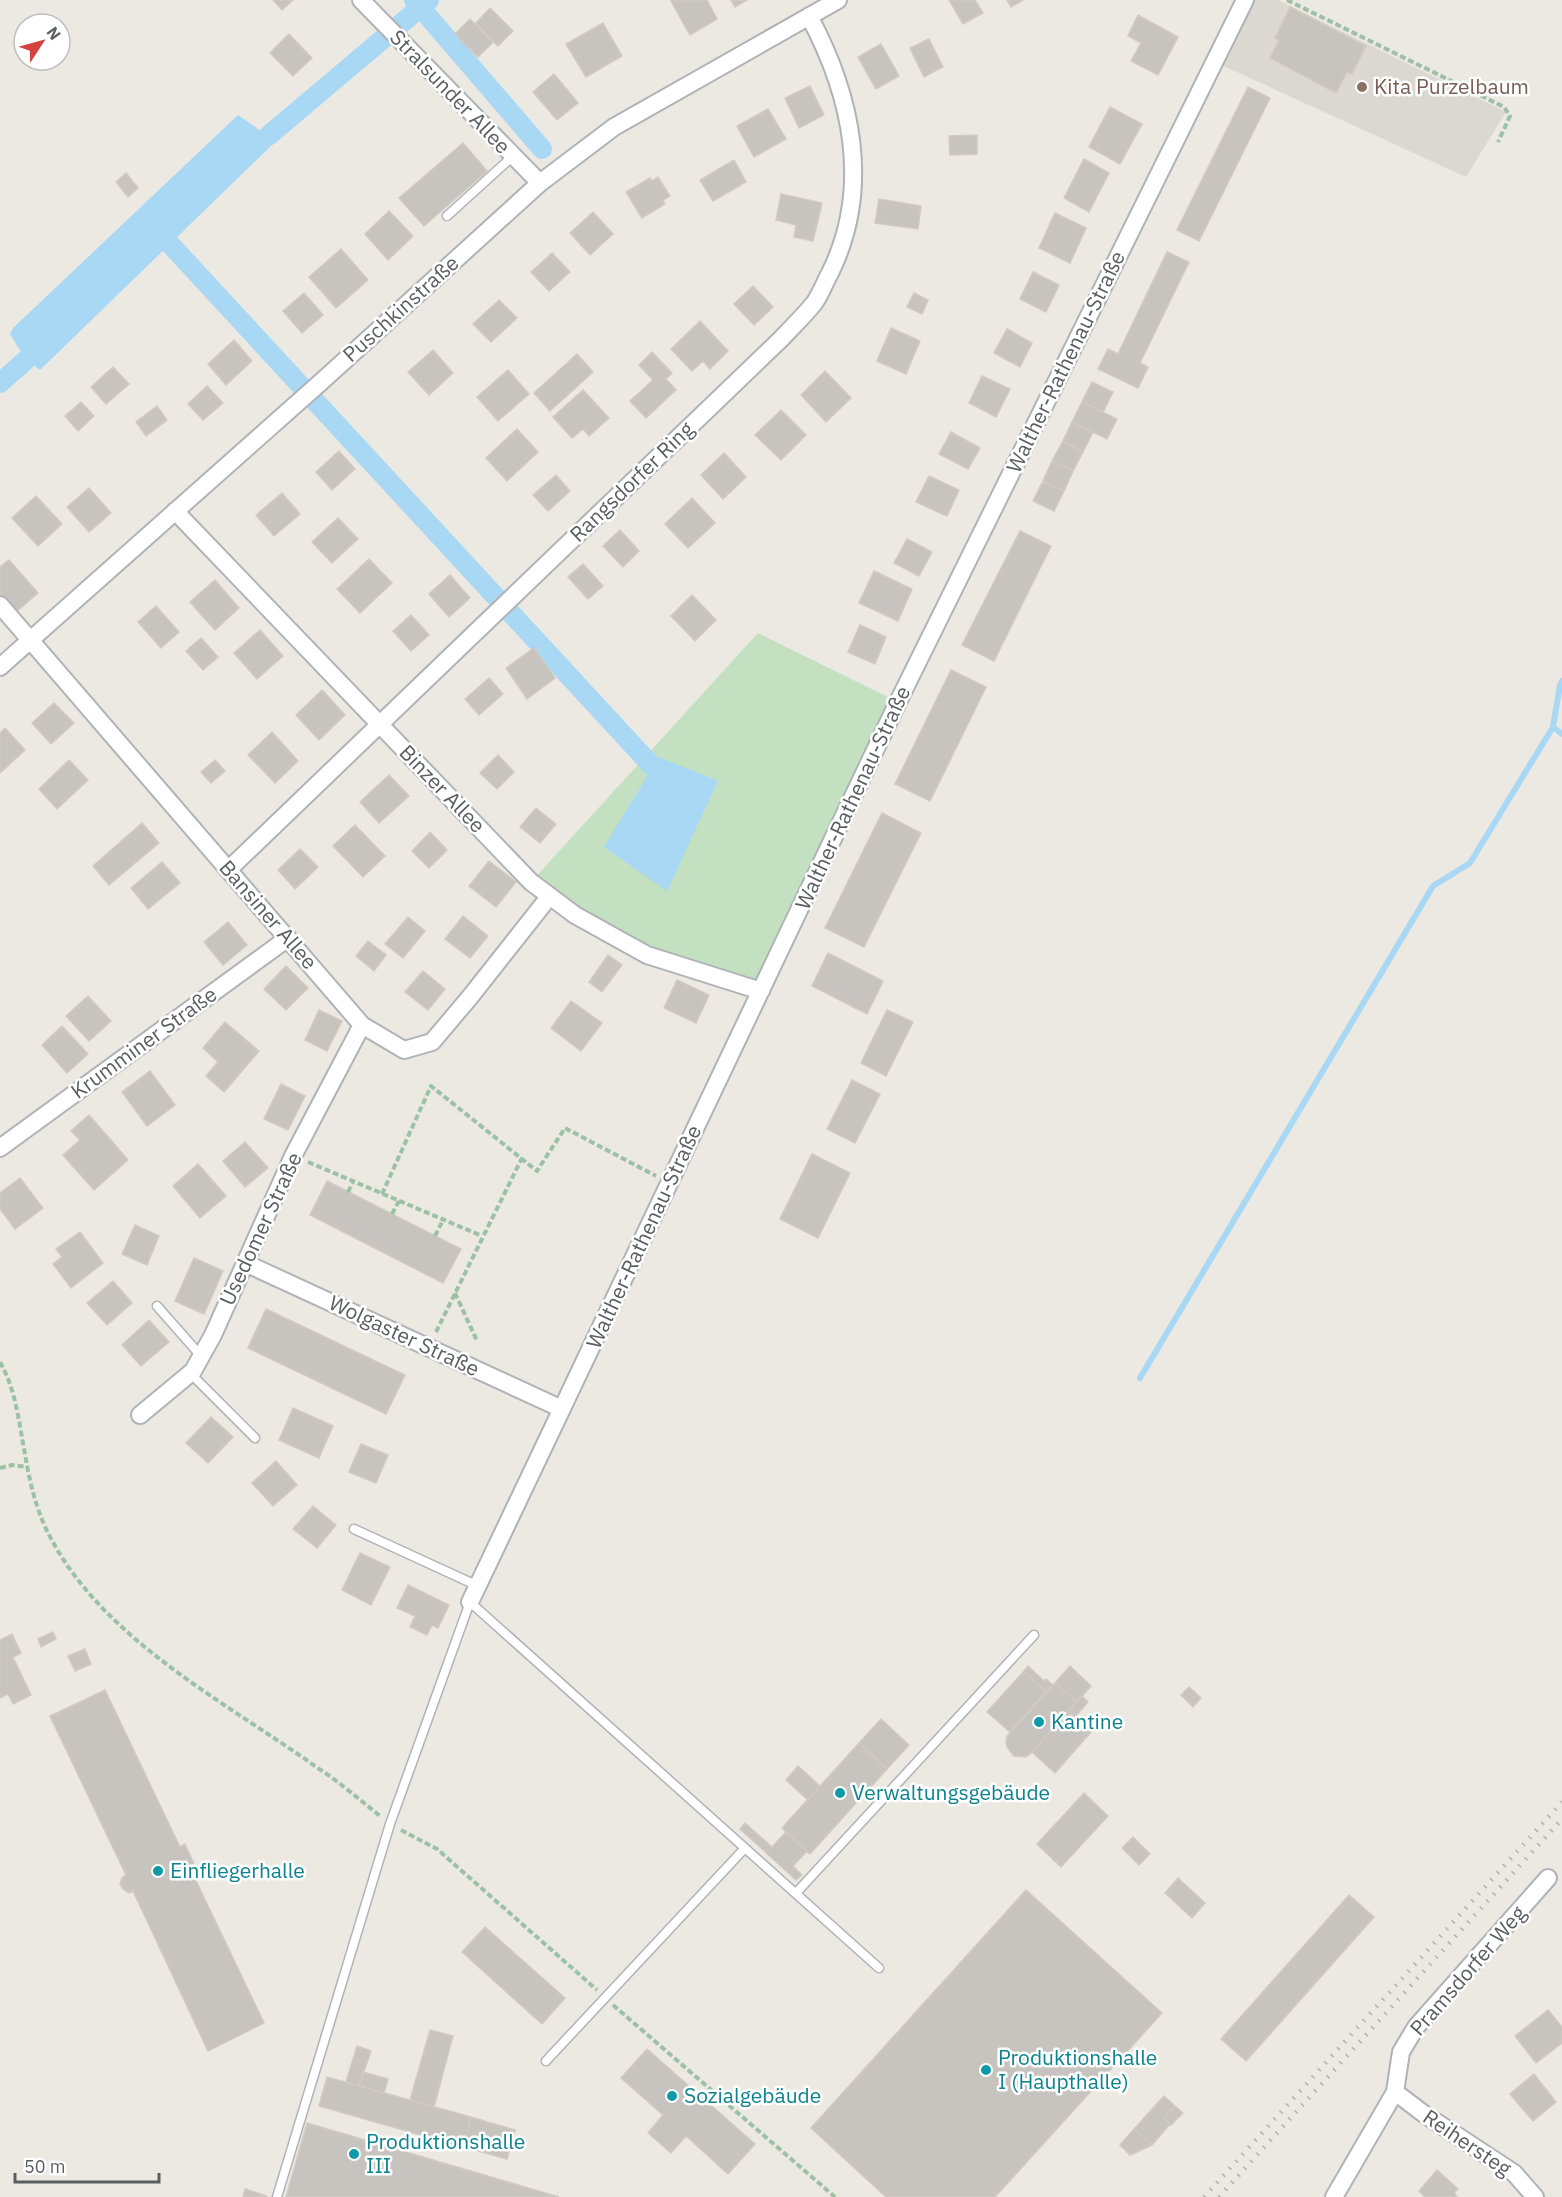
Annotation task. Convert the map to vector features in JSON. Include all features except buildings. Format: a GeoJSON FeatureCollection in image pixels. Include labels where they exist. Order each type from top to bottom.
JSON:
{"type":"FeatureCollection","features":[{"type":"Feature","properties":{"kind":"street","name":"Stralsunder Allee"},"geometry":{"type":"LineString","coordinates":[[361,0],[540,183]]}},
{"type":"Feature","properties":{"kind":"street","name":"Puschkinstraße"},"geometry":{"type":"LineString","coordinates":[[0,667],[321,382],[540,183],[614,127],[838,0]]}},
{"type":"Feature","properties":{"kind":"street","name":"Walther-Rathenau-Straße"},"geometry":{"type":"LineString","coordinates":[[470,1602],[898,702],[1245,0]]}},
{"type":"Feature","properties":{"kind":"street","name":"Rangsdorfer Ring"},"geometry":{"type":"LineString","coordinates":[[228,870],[781,339],[816,301],[837,259],[851,213],[855,160],[847,116],[834,69],[809,16]]}},
{"type":"Feature","properties":{"kind":"street","name":"Binzer Allee"},"geometry":{"type":"LineString","coordinates":[[175,511],[531,882],[549,897],[575,915],[647,955],[761,991]]}},
{"type":"Feature","properties":{"kind":"street","name":"Bansiner Allee"},"geometry":{"type":"LineString","coordinates":[[0,605],[362,1025],[404,1050],[432,1042],[549,897]]}},
{"type":"Feature","properties":{"kind":"street","name":"Krumminer Straße"},"geometry":{"type":"LineString","coordinates":[[0,1148],[288,938]]}},
{"type":"Feature","properties":{"kind":"street","name":"Usedomer Straße"},"geometry":{"type":"LineString","coordinates":[[140,1415],[190,1373],[201,1356],[293,1156],[362,1025]]}},
{"type":"Feature","properties":{"kind":"street","name":"Wolgaster Straße"},"geometry":{"type":"LineString","coordinates":[[245,1263],[562,1409]]}},
{"type":"Feature","properties":{"kind":"street","name":"Pramsdorfer Weg"},"geometry":{"type":"LineString","coordinates":[[1334,2197],[1395,2092],[1401,2052],[1416,2027],[1548,1878]]}},
{"type":"Feature","properties":{"kind":"street","name":"Reihersteg"},"geometry":{"type":"LineString","coordinates":[[1395,2092],[1424,2114],[1514,2173],[1535,2197]]}},
{"type":"Feature","properties":{"kind":"lane"},"geometry":{"type":"LineString","coordinates":[[447,216],[513,156]]}},
{"type":"Feature","properties":{"kind":"lane"},"geometry":{"type":"LineString","coordinates":[[157,1306],[201,1356]]}},
{"type":"Feature","properties":{"kind":"lane"},"geometry":{"type":"LineString","coordinates":[[190,1373],[255,1438]]}},
{"type":"Feature","properties":{"kind":"lane"},"geometry":{"type":"LineString","coordinates":[[354,1529],[478,1586]]}},
{"type":"Feature","properties":{"kind":"lane"},"geometry":{"type":"LineString","coordinates":[[277,2197],[390,1824],[470,1602],[879,1968]]}},
{"type":"Feature","properties":{"kind":"lane"},"geometry":{"type":"LineString","coordinates":[[796,1893],[1034,1635]]}},
{"type":"Feature","properties":{"kind":"lane"},"geometry":{"type":"LineString","coordinates":[[546,2061],[745,1848]]}},
{"type":"Feature","properties":{"kind":"path"},"geometry":{"type":"LineString","coordinates":[[1287,0],[1504,107],[1510,116],[1498,142]]}},
{"type":"Feature","properties":{"kind":"path"},"geometry":{"type":"LineString","coordinates":[[382,1194],[431,1086],[537,1171],[565,1128],[670,1183]]}},
{"type":"Feature","properties":{"kind":"path"},"geometry":{"type":"LineString","coordinates":[[293,1156],[482,1236]]}},
{"type":"Feature","properties":{"kind":"path"},"geometry":{"type":"LineString","coordinates":[[428,1347],[522,1158]]}},
{"type":"Feature","properties":{"kind":"path"},"geometry":{"type":"LineString","coordinates":[[348,1192],[354,1182]]}},
{"type":"Feature","properties":{"kind":"path"},"geometry":{"type":"LineString","coordinates":[[392,1214],[399,1201]]}},
{"type":"Feature","properties":{"kind":"path"},"geometry":{"type":"LineString","coordinates":[[435,1236],[443,1220]]}},
{"type":"Feature","properties":{"kind":"path"},"geometry":{"type":"LineString","coordinates":[[455,1292],[477,1341]]}},
{"type":"Feature","properties":{"kind":"path"},"geometry":{"type":"LineString","coordinates":[[0,1362],[7,1374],[18,1412],[27,1467],[36,1503],[53,1544],[81,1584],[116,1621],[145,1647],[241,1717],[317,1766],[390,1824],[437,1849],[835,2197]]}},
{"type":"Feature","properties":{"kind":"path"},"geometry":{"type":"LineString","coordinates":[[0,1468],[12,1465],[27,1467]]}},
{"type":"Feature","properties":{"kind":"shaded area","name":"Kita Purzelbaum"},"geometry":{"type":"Polygon","coordinates":[[[1245,0],[1278,0],[1506,112],[1466,177],[1215,62],[1245,0]]]}},
{"type":"Feature","properties":{"kind":"green space"},"geometry":{"type":"Polygon","coordinates":[[[758,633],[898,702],[761,991],[647,955],[531,882],[758,633]]]}},
{"type":"Feature","properties":{"kind":"water"},"geometry":{"type":"Polygon","coordinates":[[[238,115],[268,136],[270,147],[40,370],[26,360],[10,334],[13,328],[238,115]]]}},
{"type":"Feature","properties":{"kind":"water"},"geometry":{"type":"Polygon","coordinates":[[[659,757],[718,781],[667,891],[604,847],[659,757]]]}},
{"type":"Feature","properties":{"kind":"waterway"},"geometry":{"type":"LineString","coordinates":[[414,0],[542,149]]}},
{"type":"Feature","properties":{"kind":"waterway"},"geometry":{"type":"LineString","coordinates":[[268,136],[429,0]]}},
{"type":"Feature","properties":{"kind":"waterway"},"geometry":{"type":"LineString","coordinates":[[170,244],[653,767]]}},
{"type":"Feature","properties":{"kind":"waterway"},"geometry":{"type":"LineString","coordinates":[[0,383],[26,360]]}},
{"type":"Feature","properties":{"kind":"waterway"},"geometry":{"type":"LineString","coordinates":[[1140,1378],[1433,886],[1470,863],[1553,727],[1562,681]]}},
{"type":"Feature","properties":{"kind":"waterway"},"geometry":{"type":"LineString","coordinates":[[1553,727],[1562,734]]}},
{"type":"Feature","properties":{"kind":"railway"},"geometry":{"type":"LineString","coordinates":[[1204,2197],[1562,1802]]}},
{"type":"Feature","properties":{"kind":"railway"},"geometry":{"type":"LineString","coordinates":[[1219,2197],[1562,1819]]}},
{"type":"Feature","properties":{"kind":"place","name":"Kita Purzelbaum"},"geometry":{"type":"Point","coordinates":[1362,87]}},
{"type":"Feature","properties":{"kind":"place","name":"Kantine"},"geometry":{"type":"Point","coordinates":[1039,1722]}},
{"type":"Feature","properties":{"kind":"place","name":"Verwaltungsgebäude"},"geometry":{"type":"Point","coordinates":[840,1793]}},
{"type":"Feature","properties":{"kind":"place","name":"Einfliegerhalle"},"geometry":{"type":"Point","coordinates":[158,1871]}},
{"type":"Feature","properties":{"kind":"place","name":"Produktionshalle I (Haupthalle)"},"geometry":{"type":"Point","coordinates":[986,2070]}},
{"type":"Feature","properties":{"kind":"place","name":"Sozialgebäude"},"geometry":{"type":"Point","coordinates":[672,2096]}},
{"type":"Feature","properties":{"kind":"place","name":"Produktionshalle III"},"geometry":{"type":"Point","coordinates":[354,2154]}}]}
